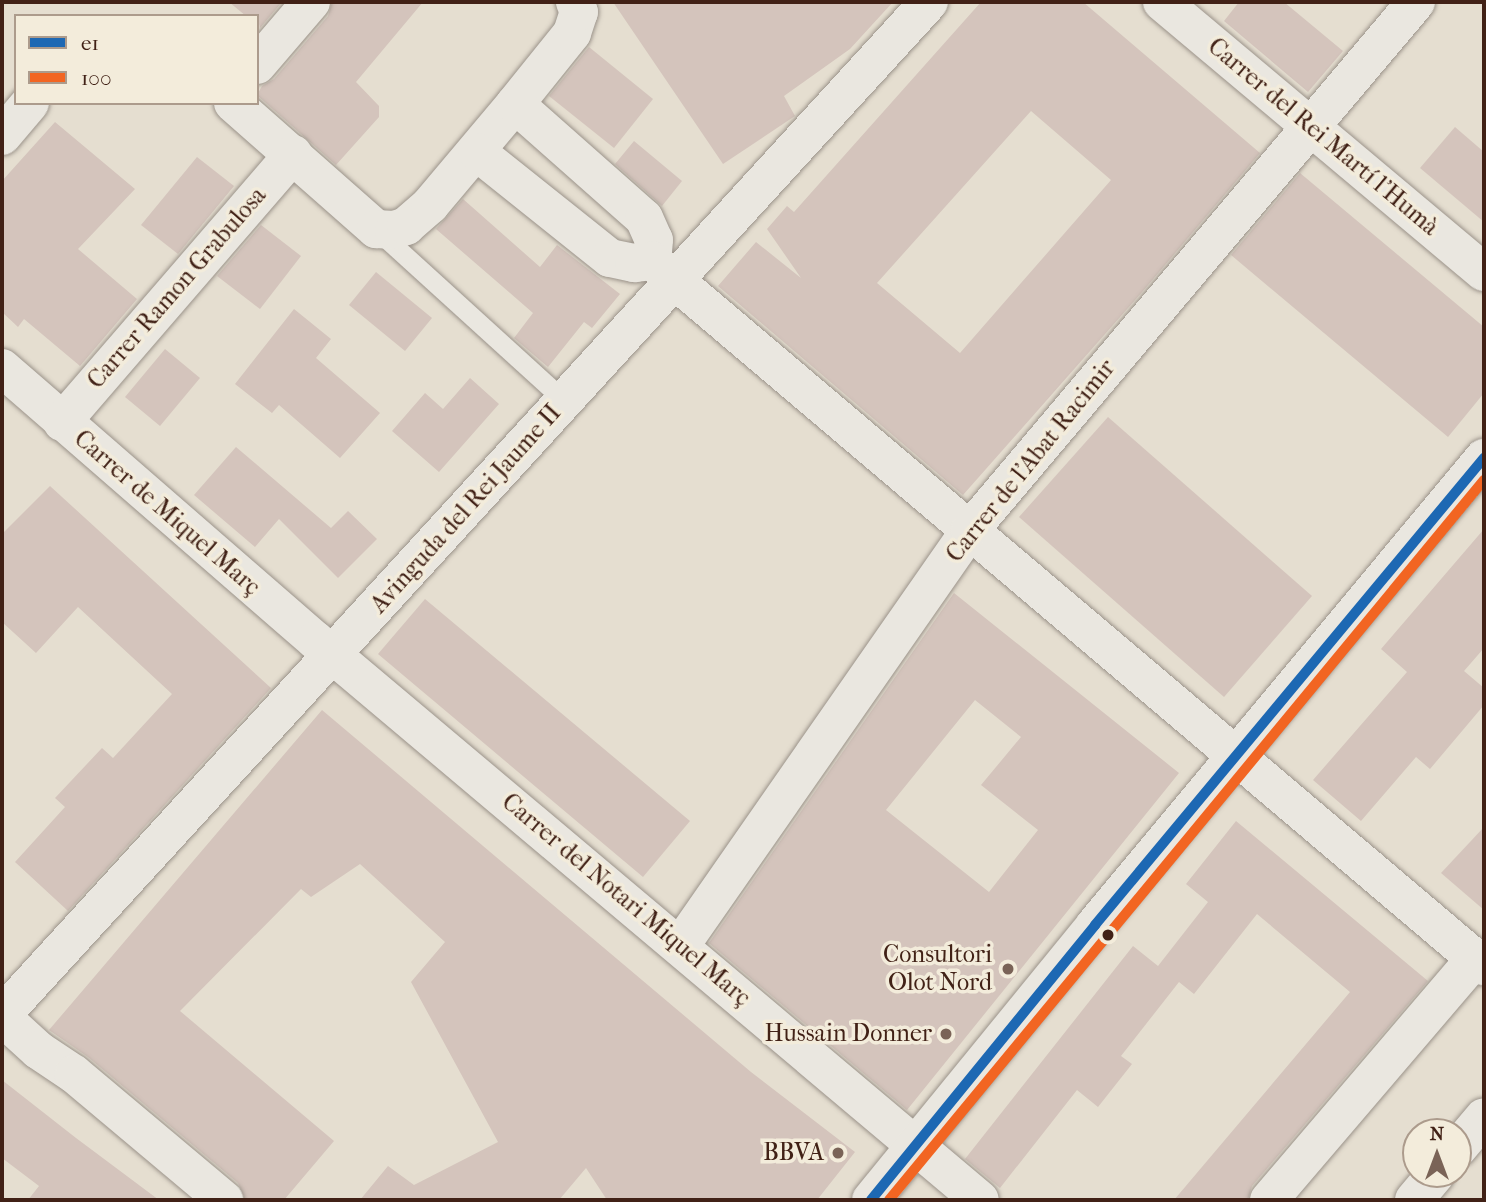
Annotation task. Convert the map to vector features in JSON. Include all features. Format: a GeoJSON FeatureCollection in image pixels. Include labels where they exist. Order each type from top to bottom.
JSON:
{"type":"FeatureCollection","features":[{"type":"Feature","properties":{"kind":"street"},"geometry":{"type":"LineString","coordinates":[[259,63],[311,2]]}},
{"type":"Feature","properties":{"kind":"street"},"geometry":{"type":"LineString","coordinates":[[235,105],[376,229],[394,230],[418,217],[477,152],[572,33],[579,12],[575,2]]}},
{"type":"Feature","properties":{"kind":"street","name":"Avinguda del Rei Jaume II"},"geometry":{"type":"LineString","coordinates":[[2,1016],[565,401],[664,270],[929,2]]}},
{"type":"Feature","properties":{"kind":"street","name":"Carrer del Rei Martí l'Humà"},"geometry":{"type":"LineString","coordinates":[[1162,2],[1484,272]]}},
{"type":"Feature","properties":{"kind":"street","name":"Carrer de l'Abat Racimir"},"geometry":{"type":"LineString","coordinates":[[681,945],[970,530],[1416,2]]}},
{"type":"Feature","properties":{"kind":"street"},"geometry":{"type":"LineString","coordinates":[[515,104],[644,218],[664,270]]}},
{"type":"Feature","properties":{"kind":"street"},"geometry":{"type":"LineString","coordinates":[[2,136],[28,105]]}},
{"type":"Feature","properties":{"kind":"street"},"geometry":{"type":"LineString","coordinates":[[477,152],[610,258],[664,270],[1480,962],[1269,1200]]}},
{"type":"Feature","properties":{"kind":"street","name":"Carrer Ramon Grabulosa"},"geometry":{"type":"LineString","coordinates":[[62,422],[293,154]]}},
{"type":"Feature","properties":{"kind":"street","name":"Carrer de Miquel Març"},"geometry":{"type":"LineString","coordinates":[[2,368],[334,656]]}},
{"type":"Feature","properties":{"kind":"street"},"geometry":{"type":"LineString","coordinates":[[872,1200],[1095,925],[1484,458]]}},
{"type":"Feature","properties":{"kind":"street","name":"Carrer del Notari Miquel Març"},"geometry":{"type":"LineString","coordinates":[[334,656],[681,945],[980,1200]]}},
{"type":"Feature","properties":{"kind":"street"},"geometry":{"type":"LineString","coordinates":[[2,1016],[38,1050],[74,1074],[224,1200]]}},
{"type":"Feature","properties":{"kind":"street"},"geometry":{"type":"LineString","coordinates":[[1472,1131],[1484,1117]]}},
{"type":"Feature","properties":{"kind":"lane"},"geometry":{"type":"LineString","coordinates":[[376,229],[565,401]]}},
{"type":"Feature","properties":{"kind":"building"},"geometry":{"type":"Polygon","coordinates":[[[229,2],[282,2],[260,28],[259,14],[244,14],[229,2]]]}},
{"type":"Feature","properties":{"kind":"building"},"geometry":{"type":"Polygon","coordinates":[[[332,2],[423,2],[356,82],[379,106],[379,117],[336,165],[259,97],[262,86],[274,79],[328,16],[332,2]]]}},
{"type":"Feature","properties":{"kind":"building"},"geometry":{"type":"Polygon","coordinates":[[[613,2],[893,2],[850,49],[784,96],[795,116],[723,164],[613,2]]]}},
{"type":"Feature","properties":{"kind":"building"},"geometry":{"type":"Polygon","coordinates":[[[981,2],[1083,2],[1260,153],[1143,291],[963,495],[718,286],[756,242],[801,278],[767,229],[787,206],[794,212],[981,2]],[[1031,111],[877,283],[960,353],[1111,180],[1031,111]]]}},
{"type":"Feature","properties":{"kind":"building"},"geometry":{"type":"Polygon","coordinates":[[[1239,2],[1284,2],[1343,51],[1308,92],[1224,21],[1239,2]]]}},
{"type":"Feature","properties":{"kind":"building"},"geometry":{"type":"Polygon","coordinates":[[[589,47],[653,99],[614,148],[549,96],[589,47]]]}},
{"type":"Feature","properties":{"kind":"building"},"geometry":{"type":"Polygon","coordinates":[[[55,122],[135,189],[78,249],[137,299],[80,366],[24,319],[18,327],[2,312],[2,181],[55,122]]]}},
{"type":"Feature","properties":{"kind":"building"},"geometry":{"type":"Polygon","coordinates":[[[1455,127],[1484,152],[1484,222],[1420,168],[1455,127]]]}},
{"type":"Feature","properties":{"kind":"building"},"geometry":{"type":"Polygon","coordinates":[[[634,141],[682,181],[662,206],[615,164],[634,141]]]}},
{"type":"Feature","properties":{"kind":"building"},"geometry":{"type":"Polygon","coordinates":[[[197,157],[234,186],[178,254],[141,225],[197,157]]]}},
{"type":"Feature","properties":{"kind":"building"},"geometry":{"type":"Polygon","coordinates":[[[1300,173],[1484,327],[1484,393],[1448,437],[1231,255],[1300,173]]]}},
{"type":"Feature","properties":{"kind":"building"},"geometry":{"type":"Polygon","coordinates":[[[463,199],[540,267],[557,245],[620,294],[592,328],[584,322],[548,367],[514,338],[533,313],[436,229],[463,199]]]}},
{"type":"Feature","properties":{"kind":"building"},"geometry":{"type":"Polygon","coordinates":[[[261,225],[301,256],[260,309],[217,276],[261,225]]]}},
{"type":"Feature","properties":{"kind":"building"},"geometry":{"type":"Polygon","coordinates":[[[376,272],[432,318],[405,351],[349,305],[376,272]]]}},
{"type":"Feature","properties":{"kind":"building"},"geometry":{"type":"Polygon","coordinates":[[[294,309],[331,339],[316,358],[380,413],[340,458],[279,405],[272,413],[235,384],[294,309]]]}},
{"type":"Feature","properties":{"kind":"building"},"geometry":{"type":"Polygon","coordinates":[[[165,349],[200,378],[160,426],[125,397],[165,349]]]}},
{"type":"Feature","properties":{"kind":"building"},"geometry":{"type":"Polygon","coordinates":[[[470,378],[499,404],[439,472],[392,431],[425,393],[443,409],[470,378]]]}},
{"type":"Feature","properties":{"kind":"building"},"geometry":{"type":"Polygon","coordinates":[[[1108,417],[1312,596],[1224,697],[1019,517],[1108,417]]]}},
{"type":"Feature","properties":{"kind":"building"},"geometry":{"type":"Polygon","coordinates":[[[236,447],[331,528],[348,511],[377,539],[338,578],[279,519],[255,547],[194,495],[236,447]]]}},
{"type":"Feature","properties":{"kind":"building"},"geometry":{"type":"Polygon","coordinates":[[[50,486],[271,688],[68,911],[15,862],[65,807],[55,798],[102,748],[113,758],[172,694],[78,607],[36,653],[2,622],[2,534],[50,486]]]}},
{"type":"Feature","properties":{"kind":"building"},"geometry":{"type":"Polygon","coordinates":[[[1484,529],[1484,648],[1464,671],[1484,688],[1484,705],[1430,769],[1416,757],[1361,821],[1313,780],[1407,672],[1381,649],[1484,529]]]}},
{"type":"Feature","properties":{"kind":"building"},"geometry":{"type":"Polygon","coordinates":[[[954,593],[1179,773],[907,1110],[709,943],[954,593]],[[975,700],[886,810],[989,892],[1038,830],[981,785],[1021,737],[975,700]]]}},
{"type":"Feature","properties":{"kind":"building"},"geometry":{"type":"Polygon","coordinates":[[[425,599],[690,821],[643,877],[378,654],[425,599]]]}},
{"type":"Feature","properties":{"kind":"building"},"geometry":{"type":"Polygon","coordinates":[[[322,710],[751,1072],[855,1152],[817,1200],[607,1200],[586,1168],[559,1200],[360,1200],[388,1166],[414,1185],[498,1142],[411,982],[445,942],[360,864],[311,897],[301,889],[180,1011],[334,1141],[284,1200],[245,1200],[238,1183],[88,1057],[49,1030],[322,710]]]}},
{"type":"Feature","properties":{"kind":"building"},"geometry":{"type":"Polygon","coordinates":[[[1236,821],[1428,981],[1252,1186],[1248,1200],[1174,1200],[1350,992],[1257,914],[1194,994],[1179,982],[1121,1056],[1132,1064],[1098,1107],[1077,1090],[1000,1188],[965,1159],[1133,946],[1158,966],[1208,902],[1186,884],[1236,821]]]}},
{"type":"Feature","properties":{"kind":"building"},"geometry":{"type":"Polygon","coordinates":[[[1484,827],[1484,910],[1441,873],[1484,827]]]}},
{"type":"Feature","properties":{"kind":"building"},"geometry":{"type":"Polygon","coordinates":[[[2,1080],[159,1200],[28,1200],[39,1186],[2,1158],[2,1080]]]}},
{"type":"Feature","properties":{"kind":"transit line","name":"e1"},"geometry":{"type":"LineString","coordinates":[[871,1200],[1095,925],[1484,458]]}},
{"type":"Feature","properties":{"kind":"transit line","name":"100"},"geometry":{"type":"LineString","coordinates":[[889,1200],[1484,480]]}},
{"type":"Feature","properties":{"kind":"place","name":"Consultori Olot Nord"},"geometry":{"type":"Point","coordinates":[1008,969]}},
{"type":"Feature","properties":{"kind":"place","name":"Hussain Donner"},"geometry":{"type":"Point","coordinates":[946,1034]}},
{"type":"Feature","properties":{"kind":"place","name":"BBVA"},"geometry":{"type":"Point","coordinates":[838,1153]}}]}
